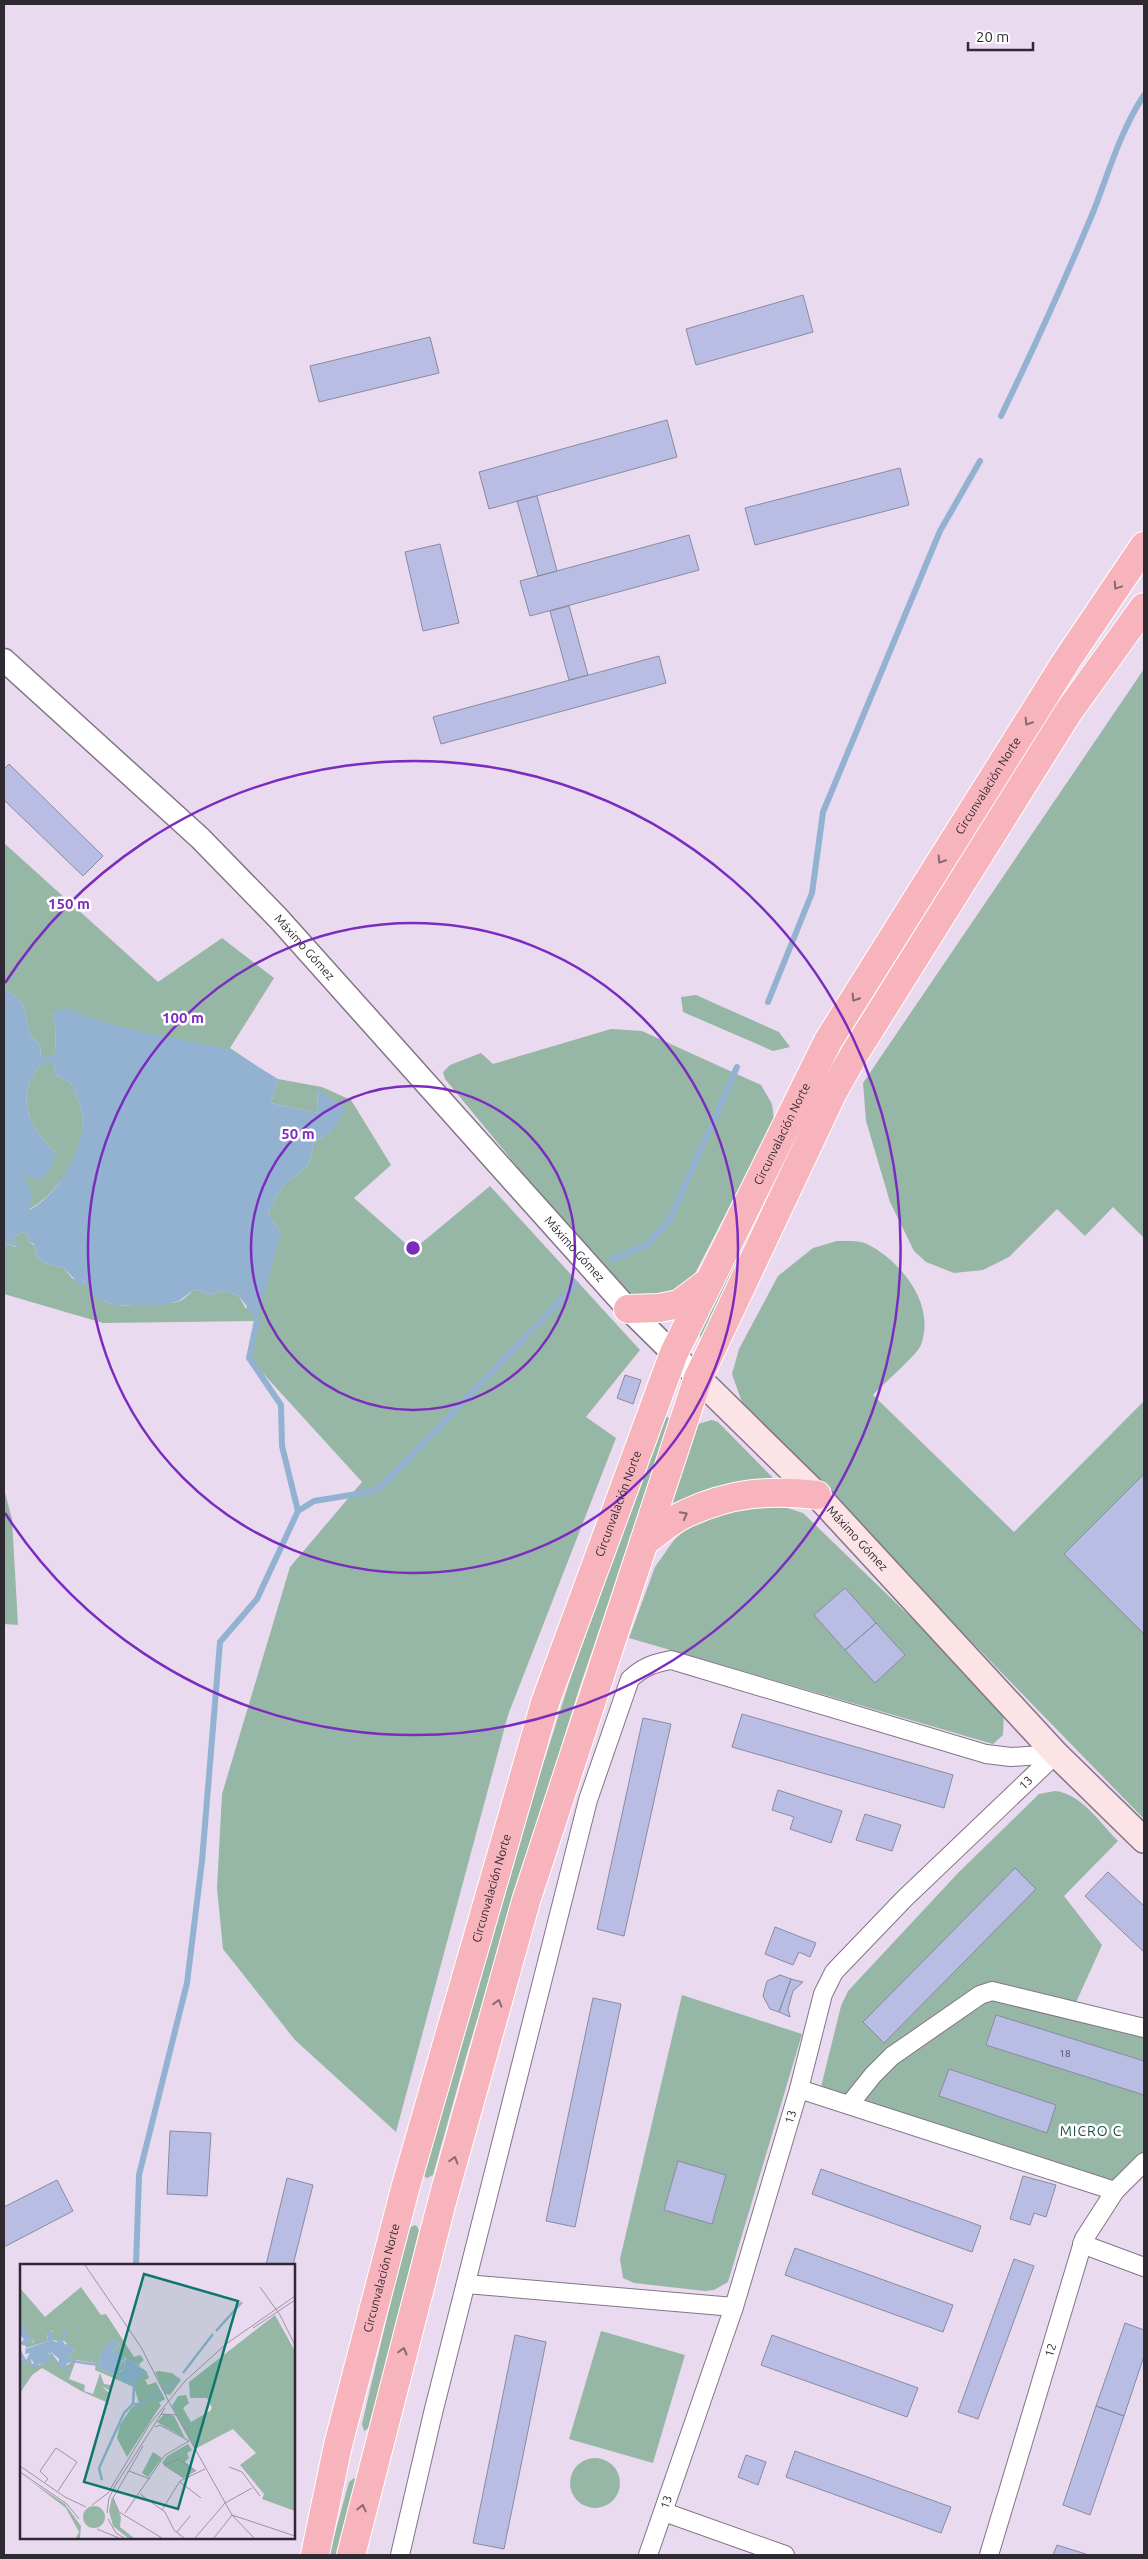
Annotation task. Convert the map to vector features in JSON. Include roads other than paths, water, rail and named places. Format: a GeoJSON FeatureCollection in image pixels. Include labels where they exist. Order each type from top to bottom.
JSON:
{"type":"FeatureCollection","features":[{"type":"Feature","properties":{"kind":"highway","name":"Circunvalación Norte"},"geometry":{"type":"LineString","coordinates":[[315,2555],[338,2445],[405,2189],[545,1703],[674,1353],[806,1081],[828,1041],[1067,660],[1144,546]]}},
{"type":"Feature","properties":{"kind":"highway"},"geometry":{"type":"LineString","coordinates":[[351,2555],[443,2198],[526,1900],[698,1378],[833,1092],[855,1053],[1069,711],[1144,607]]}},
{"type":"Feature","properties":{"kind":"highway"},"geometry":{"type":"LineString","coordinates":[[828,1041],[855,1053]]}},
{"type":"Feature","properties":{"kind":"highway"},"geometry":{"type":"LineString","coordinates":[[806,1081],[833,1092]]}},
{"type":"Feature","properties":{"kind":"highway"},"geometry":{"type":"LineString","coordinates":[[628,1309],[658,1308],[679,1304],[708,1282]]}},
{"type":"Feature","properties":{"kind":"highway"},"geometry":{"type":"LineString","coordinates":[[644,1542],[684,1514],[721,1500],[751,1492],[817,1495]]}},
{"type":"Feature","properties":{"kind":"highway"},"geometry":{"type":"LineString","coordinates":[[405,2189],[443,2198]]}},
{"type":"Feature","properties":{"kind":"highway"},"geometry":{"type":"LineString","coordinates":[[338,2445],[376,2453]]}},
{"type":"Feature","properties":{"kind":"main road","name":"Máximo Gómez"},"geometry":{"type":"LineString","coordinates":[[698,1378],[817,1495],[1056,1754],[1144,1840]]}},
{"type":"Feature","properties":{"kind":"street","name":"Máximo Gómez"},"geometry":{"type":"LineString","coordinates":[[4,660],[200,838],[279,920],[628,1309],[698,1378]]}},
{"type":"Feature","properties":{"kind":"street"},"geometry":{"type":"LineString","coordinates":[[400,2555],[588,1800],[630,1679],[642,1669],[656,1662],[671,1660],[986,1754],[1011,1757],[1056,1754]]}},
{"type":"Feature","properties":{"kind":"street","name":"13"},"geometry":{"type":"LineString","coordinates":[[648,2555],[734,2307],[799,2089],[823,1994],[834,1972],[912,1892],[1056,1754]]}},
{"type":"Feature","properties":{"kind":"street"},"geometry":{"type":"LineString","coordinates":[[849,2105],[872,2075],[892,2056],[980,1995],[992,1991],[1144,2028]]}},
{"type":"Feature","properties":{"kind":"street"},"geometry":{"type":"LineString","coordinates":[[799,2089],[1115,2191]]}},
{"type":"Feature","properties":{"kind":"street","name":"12"},"geometry":{"type":"LineString","coordinates":[[989,2555],[1082,2244],[1115,2191],[1144,2162]]}},
{"type":"Feature","properties":{"kind":"street"},"geometry":{"type":"LineString","coordinates":[[1082,2244],[1144,2268]]}},
{"type":"Feature","properties":{"kind":"street"},"geometry":{"type":"LineString","coordinates":[[466,2284],[734,2307]]}},
{"type":"Feature","properties":{"kind":"street"},"geometry":{"type":"LineString","coordinates":[[664,2512],[785,2555]]}},
{"type":"Feature","properties":{"kind":"water"},"geometry":{"type":"Polygon","coordinates":[[[4,987],[23,1004],[30,1035],[40,1045],[41,1064],[33,1076],[26,1099],[32,1121],[38,1132],[55,1152],[53,1164],[43,1179],[22,1177],[29,1185],[31,1192],[29,1210],[40,1203],[60,1182],[69,1168],[80,1139],[82,1112],[71,1083],[54,1074],[56,1028],[53,1013],[65,1008],[87,1017],[137,1031],[229,1049],[278,1079],[271,1103],[318,1113],[317,1089],[346,1108],[333,1130],[313,1144],[308,1164],[283,1187],[268,1214],[281,1232],[257,1320],[239,1296],[224,1290],[209,1295],[195,1289],[179,1301],[160,1306],[115,1305],[97,1299],[85,1283],[85,1280],[81,1286],[64,1268],[44,1263],[37,1256],[34,1244],[29,1242],[27,1234],[24,1232],[14,1237],[12,1243],[19,1244],[18,1247],[4,1243],[4,987]]]}},
{"type":"Feature","properties":{"kind":"waterway"},"geometry":{"type":"LineString","coordinates":[[1001,416],[1072,262],[1122,136],[1144,95]]}},
{"type":"Feature","properties":{"kind":"waterway"},"geometry":{"type":"LineString","coordinates":[[768,1002],[812,893],[823,812],[940,531],[980,461]]}},
{"type":"Feature","properties":{"kind":"waterway"},"geometry":{"type":"LineString","coordinates":[[33,1060],[60,1059]]}},
{"type":"Feature","properties":{"kind":"waterway"},"geometry":{"type":"LineString","coordinates":[[612,1259],[646,1245],[670,1220],[737,1067]]}},
{"type":"Feature","properties":{"kind":"waterway"},"geometry":{"type":"LineString","coordinates":[[298,1511],[314,1501],[369,1492],[382,1486],[576,1284]]}},
{"type":"Feature","properties":{"kind":"waterway"},"geometry":{"type":"LineString","coordinates":[[136,2264],[139,2175],[187,1983],[202,1861],[220,1642],[257,1599],[298,1511],[282,1446],[281,1405],[249,1358],[257,1320],[254,1312]]}},
{"type":"Feature","properties":{"kind":"district","name":"MICRO C"},"geometry":{"type":"Point","coordinates":[1091,2131]}}]}
